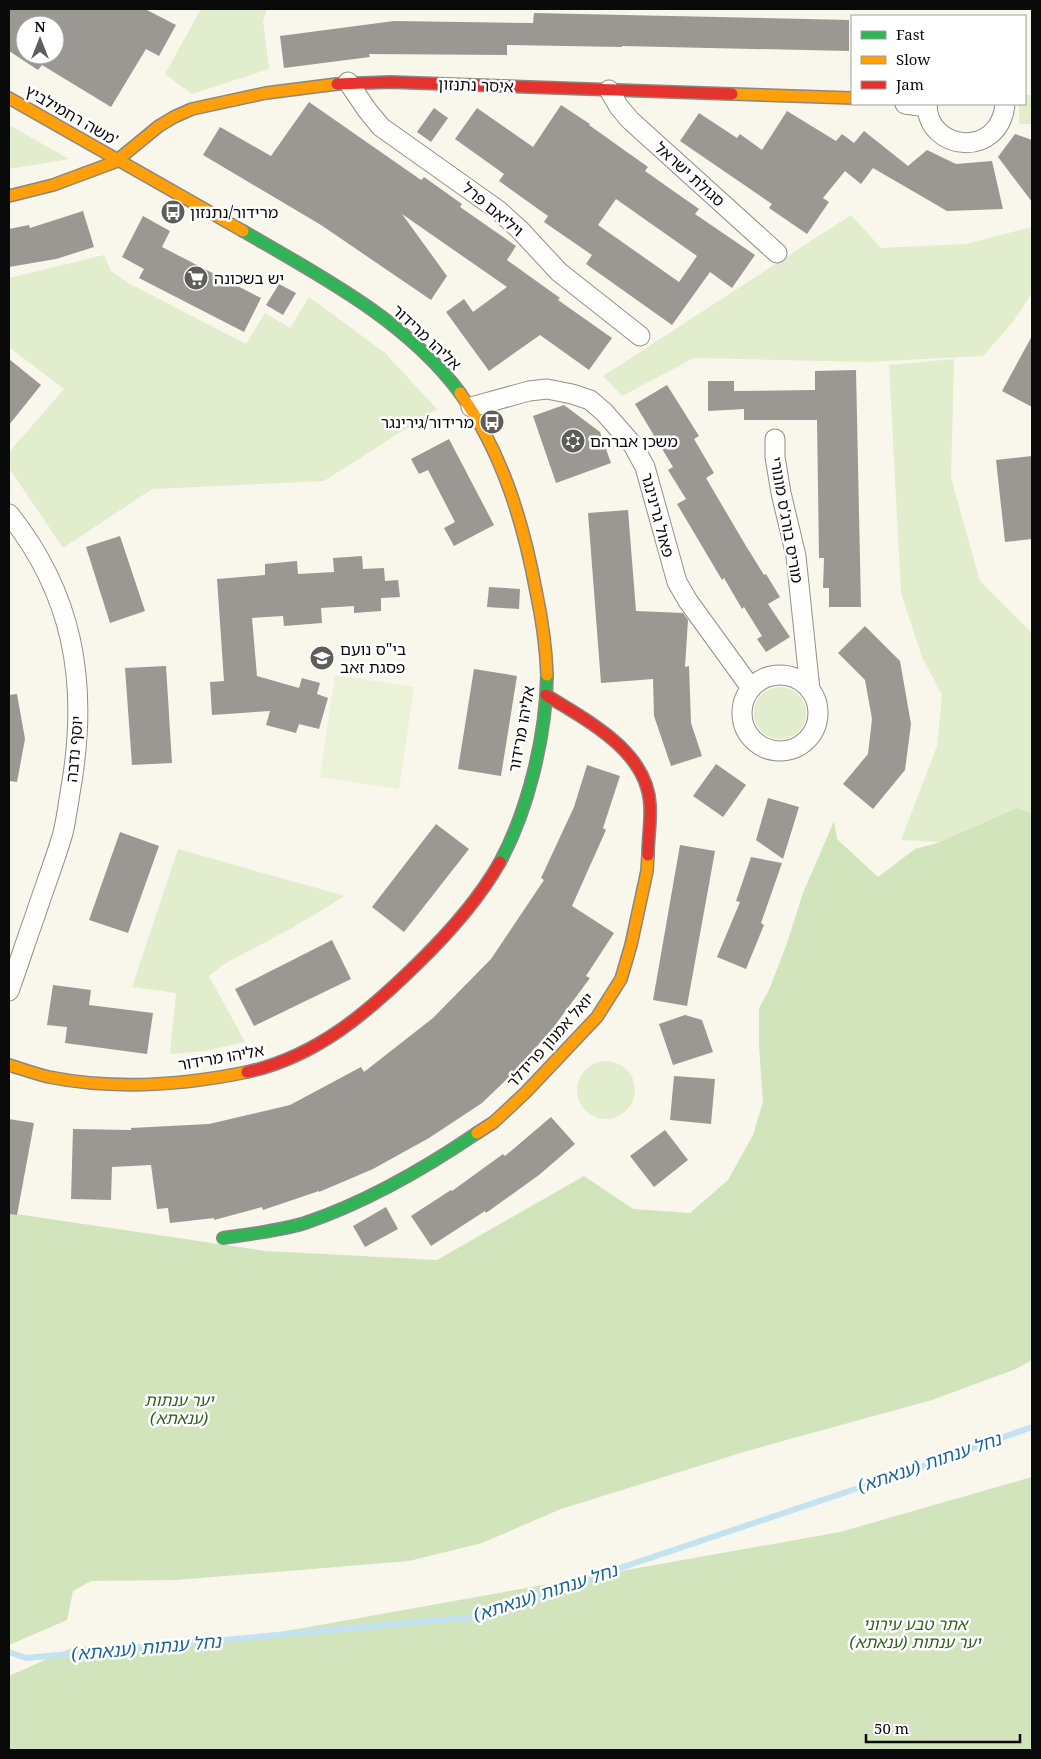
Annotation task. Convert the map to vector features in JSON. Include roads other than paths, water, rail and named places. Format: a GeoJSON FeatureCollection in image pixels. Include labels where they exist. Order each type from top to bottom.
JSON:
{"type":"FeatureCollection","features":[{"type":"Feature","properties":{"kind":"street","name":"איסר נתנזון"},"geometry":{"type":"LineString","coordinates":[[118,160],[147,133],[174,116],[207,105],[257,93],[294,87],[348,82],[851,98]]}},
{"type":"Feature","properties":{"kind":"street","name":"ויליאם פרל"},"geometry":{"type":"LineString","coordinates":[[348,82],[381,127],[498,210],[520,230],[559,272],[640,336]]}},
{"type":"Feature","properties":{"kind":"street","name":"סגולת ישראל"},"geometry":{"type":"LineString","coordinates":[[610,90],[619,107],[630,120],[777,253]]}},
{"type":"Feature","properties":{"kind":"street","name":"משה רחמילביץ'"},"geometry":{"type":"LineString","coordinates":[[9,98],[118,160]]}},
{"type":"Feature","properties":{"kind":"street"},"geometry":{"type":"LineString","coordinates":[[927,105],[930,120],[938,131],[949,140],[966,143],[980,141],[992,134],[1001,124],[1006,105]]}},
{"type":"Feature","properties":{"kind":"street"},"geometry":{"type":"LineString","coordinates":[[9,196],[28,193],[64,182],[118,160]]}},
{"type":"Feature","properties":{"kind":"street","name":"אליהו מרידור"},"geometry":{"type":"LineString","coordinates":[[9,1065],[52,1077],[94,1082],[147,1083],[239,1073],[282,1062],[316,1047],[360,1016],[398,983],[438,943],[493,874],[513,833],[526,794],[538,748],[546,696],[545,638],[534,571],[516,506],[498,458],[471,407],[445,374],[386,319],[340,287],[118,160]]}},
{"type":"Feature","properties":{"kind":"street","name":"פאול גרינינגר"},"geometry":{"type":"LineString","coordinates":[[471,407],[530,391],[547,389],[590,400],[604,412],[633,445],[645,467],[677,582],[688,601],[751,688]]}},
{"type":"Feature","properties":{"kind":"street","name":"מוריס בורג'ס מונורי"},"geometry":{"type":"LineString","coordinates":[[775,439],[775,457],[781,493],[796,556],[810,690]]}},
{"type":"Feature","properties":{"kind":"street","name":"יוסף נדבה"},"geometry":{"type":"LineString","coordinates":[[9,514],[41,559],[66,618],[73,649],[78,723],[76,758],[63,832],[9,991]]}},
{"type":"Feature","properties":{"kind":"street"},"geometry":{"type":"LineString","coordinates":[[774,676],[788,676],[801,681],[810,690],[816,702],[818,715],[816,725],[810,736],[800,745],[788,750],[774,751],[761,746],[751,738],[744,727],[742,713],[744,700],[751,688],[762,680],[774,676]]}},
{"type":"Feature","properties":{"kind":"street","name":"יואל אמנון פרידלר"},"geometry":{"type":"LineString","coordinates":[[223,1238],[264,1232],[304,1223],[359,1201],[409,1176],[448,1153],[494,1122],[526,1092],[597,1016],[621,979],[631,945],[646,870],[650,805],[647,788],[627,752],[594,726],[546,696]]}},
{"type":"Feature","properties":{"kind":"waterway","name":"נחל ענתות (ענאתא)"},"geometry":{"type":"LineString","coordinates":[[9,1652],[26,1658],[474,1617],[903,1473],[1032,1427]]}},
{"type":"Feature","properties":{"kind":"place","name":"מרידור/נתנזון"},"geometry":{"type":"Point","coordinates":[173,212]}},
{"type":"Feature","properties":{"kind":"place","name":"יש בשכונה"},"geometry":{"type":"Point","coordinates":[196,278]}},
{"type":"Feature","properties":{"kind":"place","name":"מרידור/גירינגר"},"geometry":{"type":"Point","coordinates":[492,422]}},
{"type":"Feature","properties":{"kind":"place","name":"משכן אברהם"},"geometry":{"type":"Point","coordinates":[573,441]}},
{"type":"Feature","properties":{"kind":"place","name":"בי\"ס נועם פסגת זאב"},"geometry":{"type":"Point","coordinates":[322,658]}},
{"type":"Feature","properties":{"kind":"park label","name":"יער ענתות (ענאתא)"},"geometry":{"type":"Point","coordinates":[179,1409]}},
{"type":"Feature","properties":{"kind":"park label","name":"אתר טבע עירוני יער ענתות (ענאתא)"},"geometry":{"type":"Point","coordinates":[915,1633]}}]}
